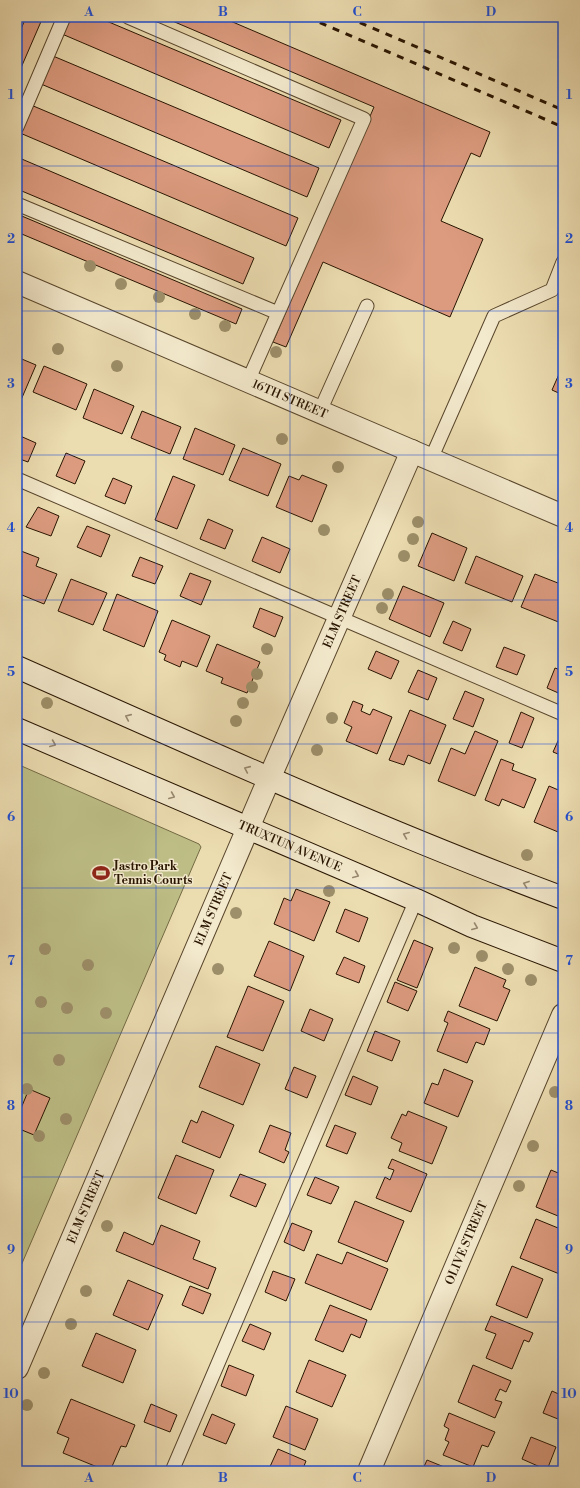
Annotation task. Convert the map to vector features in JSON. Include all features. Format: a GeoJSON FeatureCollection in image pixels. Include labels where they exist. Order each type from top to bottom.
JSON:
{"type":"FeatureCollection","features":[{"type":"Feature","properties":{"kind":"street","name":"16TH STREET"},"geometry":{"type":"LineString","coordinates":[[17,282],[563,516]]}},
{"type":"Feature","properties":{"kind":"street","name":"ELM STREET"},"geometry":{"type":"LineString","coordinates":[[17,1368],[339,618],[421,455]]}},
{"type":"Feature","properties":{"kind":"street"},"geometry":{"type":"LineString","coordinates":[[17,667],[269,779],[494,872],[563,898]]}},
{"type":"Feature","properties":{"kind":"street","name":"TRUXTUN AVENUE"},"geometry":{"type":"LineString","coordinates":[[17,729],[416,900],[472,926],[563,961]]}},
{"type":"Feature","properties":{"kind":"street","name":"OLIVE STREET"},"geometry":{"type":"LineString","coordinates":[[368,1471],[563,1015]]}},
{"type":"Feature","properties":{"kind":"lane"},"geometry":{"type":"LineString","coordinates":[[17,126],[64,17]]}},
{"type":"Feature","properties":{"kind":"lane"},"geometry":{"type":"LineString","coordinates":[[128,17],[364,119],[248,381]]}},
{"type":"Feature","properties":{"kind":"lane"},"geometry":{"type":"LineString","coordinates":[[17,204],[278,313]]}},
{"type":"Feature","properties":{"kind":"lane"},"geometry":{"type":"LineString","coordinates":[[421,455],[494,316],[552,290],[563,262]]}},
{"type":"Feature","properties":{"kind":"lane"},"geometry":{"type":"LineString","coordinates":[[320,412],[367,306]]}},
{"type":"Feature","properties":{"kind":"lane"},"geometry":{"type":"LineString","coordinates":[[17,479],[563,714]]}},
{"type":"Feature","properties":{"kind":"lane"},"geometry":{"type":"LineString","coordinates":[[172,1471],[416,900]]}},
{"type":"Feature","properties":{"kind":"green space"},"geometry":{"type":"Polygon","coordinates":[[[17,764],[199,844],[201,847],[17,1275],[17,764]]]}},
{"type":"Feature","properties":{"kind":"building"},"geometry":{"type":"Polygon","coordinates":[[[26,17],[43,17],[17,77],[17,39],[26,17]]]}},
{"type":"Feature","properties":{"kind":"building"},"geometry":{"type":"Polygon","coordinates":[[[69,17],[97,17],[341,120],[329,148],[62,34],[69,17]]]}},
{"type":"Feature","properties":{"kind":"building"},"geometry":{"type":"Polygon","coordinates":[[[163,17],[221,17],[490,132],[480,157],[471,153],[441,221],[483,239],[450,317],[323,262],[286,347],[273,342],[374,107],[163,17]]]}},
{"type":"Feature","properties":{"kind":"building"},"geometry":{"type":"Polygon","coordinates":[[[53,56],[319,168],[307,197],[41,84],[53,56]]]}},
{"type":"Feature","properties":{"kind":"building"},"geometry":{"type":"Polygon","coordinates":[[[31,105],[298,218],[286,246],[20,133],[31,105]]]}},
{"type":"Feature","properties":{"kind":"building"},"geometry":{"type":"Polygon","coordinates":[[[17,157],[254,258],[243,284],[17,189],[17,157]]]}},
{"type":"Feature","properties":{"kind":"building"},"geometry":{"type":"Polygon","coordinates":[[[17,214],[242,309],[236,324],[17,232],[17,214]]]}},
{"type":"Feature","properties":{"kind":"building"},"geometry":{"type":"Polygon","coordinates":[[[17,357],[36,365],[18,407],[17,406],[17,357]]]}},
{"type":"Feature","properties":{"kind":"building"},"geometry":{"type":"Polygon","coordinates":[[[563,365],[563,395],[552,390],[563,365]]]}},
{"type":"Feature","properties":{"kind":"building"},"geometry":{"type":"Polygon","coordinates":[[[44,366],[87,384],[76,410],[33,392],[44,366]]]}},
{"type":"Feature","properties":{"kind":"building"},"geometry":{"type":"Polygon","coordinates":[[[94,389],[134,406],[122,434],[83,418],[94,389]]]}},
{"type":"Feature","properties":{"kind":"building"},"geometry":{"type":"Polygon","coordinates":[[[142,411],[181,427],[170,454],[131,438],[142,411]]]}},
{"type":"Feature","properties":{"kind":"building"},"geometry":{"type":"Polygon","coordinates":[[[195,428],[235,445],[223,475],[183,459],[195,428]]]}},
{"type":"Feature","properties":{"kind":"building"},"geometry":{"type":"Polygon","coordinates":[[[18,435],[36,443],[28,462],[17,458],[18,435]]]}},
{"type":"Feature","properties":{"kind":"building"},"geometry":{"type":"Polygon","coordinates":[[[243,448],[281,464],[268,496],[229,480],[243,448]]]}},
{"type":"Feature","properties":{"kind":"building"},"geometry":{"type":"Polygon","coordinates":[[[66,453],[85,461],[75,484],[56,476],[66,453]]]}},
{"type":"Feature","properties":{"kind":"building"},"geometry":{"type":"Polygon","coordinates":[[[302,475],[327,485],[312,522],[276,507],[289,476],[299,480],[302,475]]]}},
{"type":"Feature","properties":{"kind":"building"},"geometry":{"type":"Polygon","coordinates":[[[173,476],[195,485],[177,529],[155,520],[173,476]]]}},
{"type":"Feature","properties":{"kind":"building"},"geometry":{"type":"Polygon","coordinates":[[[113,478],[132,486],[125,504],[105,496],[113,478]]]}},
{"type":"Feature","properties":{"kind":"building"},"geometry":{"type":"Polygon","coordinates":[[[38,507],[59,516],[51,536],[26,527],[38,507]]]}},
{"type":"Feature","properties":{"kind":"building"},"geometry":{"type":"Polygon","coordinates":[[[208,519],[233,530],[225,549],[200,539],[208,519]]]}},
{"type":"Feature","properties":{"kind":"building"},"geometry":{"type":"Polygon","coordinates":[[[87,526],[110,535],[101,557],[77,547],[87,526]]]}},
{"type":"Feature","properties":{"kind":"building"},"geometry":{"type":"Polygon","coordinates":[[[432,533],[467,548],[454,581],[418,566],[432,533]]]}},
{"type":"Feature","properties":{"kind":"building"},"geometry":{"type":"Polygon","coordinates":[[[262,537],[290,549],[280,573],[252,561],[262,537]]]}},
{"type":"Feature","properties":{"kind":"building"},"geometry":{"type":"Polygon","coordinates":[[[21,551],[39,558],[36,566],[57,574],[44,604],[17,593],[17,562],[21,551]]]}},
{"type":"Feature","properties":{"kind":"building"},"geometry":{"type":"Polygon","coordinates":[[[476,556],[523,576],[512,602],[465,583],[476,556]]]}},
{"type":"Feature","properties":{"kind":"building"},"geometry":{"type":"Polygon","coordinates":[[[140,557],[163,566],[155,584],[132,576],[140,557]]]}},
{"type":"Feature","properties":{"kind":"building"},"geometry":{"type":"Polygon","coordinates":[[[190,573],[211,581],[201,605],[180,596],[190,573]]]}},
{"type":"Feature","properties":{"kind":"building"},"geometry":{"type":"Polygon","coordinates":[[[535,574],[563,585],[563,617],[561,623],[521,607],[535,574]]]}},
{"type":"Feature","properties":{"kind":"building"},"geometry":{"type":"Polygon","coordinates":[[[71,579],[107,593],[93,625],[58,611],[71,579]]]}},
{"type":"Feature","properties":{"kind":"building"},"geometry":{"type":"Polygon","coordinates":[[[403,586],[444,603],[430,637],[389,619],[403,586]]]}},
{"type":"Feature","properties":{"kind":"building"},"geometry":{"type":"Polygon","coordinates":[[[117,594],[158,611],[144,647],[103,630],[117,594]]]}},
{"type":"Feature","properties":{"kind":"building"},"geometry":{"type":"Polygon","coordinates":[[[260,608],[283,617],[275,637],[253,627],[260,608]]]}},
{"type":"Feature","properties":{"kind":"building"},"geometry":{"type":"Polygon","coordinates":[[[172,620],[210,636],[197,667],[182,661],[180,667],[164,660],[166,655],[159,652],[172,620]]]}},
{"type":"Feature","properties":{"kind":"building"},"geometry":{"type":"Polygon","coordinates":[[[453,621],[471,629],[462,651],[443,643],[453,621]]]}},
{"type":"Feature","properties":{"kind":"building"},"geometry":{"type":"Polygon","coordinates":[[[217,644],[260,662],[247,693],[221,683],[223,678],[206,671],[217,644]]]}},
{"type":"Feature","properties":{"kind":"building"},"geometry":{"type":"Polygon","coordinates":[[[504,647],[525,655],[517,675],[496,667],[504,647]]]}},
{"type":"Feature","properties":{"kind":"building"},"geometry":{"type":"Polygon","coordinates":[[[376,651],[399,661],[391,679],[368,669],[376,651]]]}},
{"type":"Feature","properties":{"kind":"building"},"geometry":{"type":"Polygon","coordinates":[[[555,668],[563,671],[563,695],[547,688],[555,668]]]}},
{"type":"Feature","properties":{"kind":"building"},"geometry":{"type":"Polygon","coordinates":[[[418,670],[437,678],[428,700],[408,692],[418,670]]]}},
{"type":"Feature","properties":{"kind":"building"},"geometry":{"type":"Polygon","coordinates":[[[465,691],[484,699],[473,727],[453,719],[465,691]]]}},
{"type":"Feature","properties":{"kind":"building"},"geometry":{"type":"Polygon","coordinates":[[[353,701],[363,705],[361,711],[370,715],[373,709],[392,717],[377,754],[346,741],[352,727],[344,723],[353,701]]]}},
{"type":"Feature","properties":{"kind":"building"},"geometry":{"type":"Polygon","coordinates":[[[410,710],[446,725],[430,764],[408,755],[404,765],[389,760],[410,710]]]}},
{"type":"Feature","properties":{"kind":"building"},"geometry":{"type":"Polygon","coordinates":[[[521,712],[534,718],[522,748],[509,743],[521,712]]]}},
{"type":"Feature","properties":{"kind":"building"},"geometry":{"type":"Polygon","coordinates":[[[475,731],[498,741],[475,796],[438,781],[451,748],[465,754],[475,731]]]}},
{"type":"Feature","properties":{"kind":"building"},"geometry":{"type":"Polygon","coordinates":[[[563,732],[563,756],[553,752],[563,732]]]}},
{"type":"Feature","properties":{"kind":"building"},"geometry":{"type":"Polygon","coordinates":[[[501,759],[514,764],[512,770],[536,779],[524,808],[502,799],[499,806],[485,800],[501,759]]]}},
{"type":"Feature","properties":{"kind":"building"},"geometry":{"type":"Polygon","coordinates":[[[549,786],[563,792],[563,834],[534,822],[549,786]]]}},
{"type":"Feature","properties":{"kind":"building"},"geometry":{"type":"Polygon","coordinates":[[[296,889],[330,902],[314,941],[274,924],[284,898],[291,901],[296,889]]]}},
{"type":"Feature","properties":{"kind":"building"},"geometry":{"type":"Polygon","coordinates":[[[345,909],[368,918],[359,942],[336,932],[345,909]]]}},
{"type":"Feature","properties":{"kind":"building"},"geometry":{"type":"Polygon","coordinates":[[[414,940],[433,948],[417,988],[397,980],[414,940]]]}},
{"type":"Feature","properties":{"kind":"building"},"geometry":{"type":"Polygon","coordinates":[[[269,941],[304,956],[290,991],[254,976],[269,941]]]}},
{"type":"Feature","properties":{"kind":"building"},"geometry":{"type":"Polygon","coordinates":[[[344,957],[365,966],[359,983],[336,974],[344,957]]]}},
{"type":"Feature","properties":{"kind":"building"},"geometry":{"type":"Polygon","coordinates":[[[475,967],[506,980],[503,987],[510,990],[497,1021],[459,1006],[475,967]]]}},
{"type":"Feature","properties":{"kind":"building"},"geometry":{"type":"Polygon","coordinates":[[[395,982],[417,991],[408,1011],[387,1002],[395,982]]]}},
{"type":"Feature","properties":{"kind":"building"},"geometry":{"type":"Polygon","coordinates":[[[248,986],[284,1001],[263,1051],[227,1037],[248,986]]]}},
{"type":"Feature","properties":{"kind":"building"},"geometry":{"type":"Polygon","coordinates":[[[310,1009],[333,1019],[324,1041],[301,1031],[310,1009]]]}},
{"type":"Feature","properties":{"kind":"building"},"geometry":{"type":"Polygon","coordinates":[[[448,1011],[490,1029],[484,1045],[476,1042],[467,1063],[437,1051],[448,1023],[444,1021],[448,1011]]]}},
{"type":"Feature","properties":{"kind":"building"},"geometry":{"type":"Polygon","coordinates":[[[375,1031],[400,1041],[392,1061],[367,1051],[375,1031]]]}},
{"type":"Feature","properties":{"kind":"building"},"geometry":{"type":"Polygon","coordinates":[[[216,1046],[260,1064],[243,1105],[199,1087],[216,1046]]]}},
{"type":"Feature","properties":{"kind":"building"},"geometry":{"type":"Polygon","coordinates":[[[294,1067],[316,1076],[307,1098],[285,1089],[294,1067]]]}},
{"type":"Feature","properties":{"kind":"building"},"geometry":{"type":"Polygon","coordinates":[[[444,1069],[473,1081],[458,1117],[424,1103],[432,1083],[438,1085],[444,1069]]]}},
{"type":"Feature","properties":{"kind":"building"},"geometry":{"type":"Polygon","coordinates":[[[353,1076],[378,1087],[371,1105],[345,1095],[353,1076]]]}},
{"type":"Feature","properties":{"kind":"building"},"geometry":{"type":"Polygon","coordinates":[[[29,1089],[50,1098],[34,1135],[17,1128],[17,1118],[29,1089]]]}},
{"type":"Feature","properties":{"kind":"building"},"geometry":{"type":"Polygon","coordinates":[[[202,1111],[234,1125],[220,1158],[182,1142],[191,1120],[197,1123],[202,1111]]]}},
{"type":"Feature","properties":{"kind":"building"},"geometry":{"type":"Polygon","coordinates":[[[408,1111],[447,1127],[432,1164],[399,1151],[402,1143],[391,1138],[402,1114],[406,1116],[408,1111]]]}},
{"type":"Feature","properties":{"kind":"building"},"geometry":{"type":"Polygon","coordinates":[[[270,1125],[291,1133],[285,1150],[289,1152],[284,1163],[259,1152],[270,1125]]]}},
{"type":"Feature","properties":{"kind":"building"},"geometry":{"type":"Polygon","coordinates":[[[335,1125],[356,1133],[347,1154],[326,1146],[335,1125]]]}},
{"type":"Feature","properties":{"kind":"building"},"geometry":{"type":"Polygon","coordinates":[[[176,1155],[214,1170],[196,1214],[158,1198],[176,1155]]]}},
{"type":"Feature","properties":{"kind":"building"},"geometry":{"type":"Polygon","coordinates":[[[392,1159],[427,1174],[411,1212],[376,1198],[385,1177],[390,1180],[394,1170],[388,1168],[392,1159]]]}},
{"type":"Feature","properties":{"kind":"building"},"geometry":{"type":"Polygon","coordinates":[[[551,1170],[563,1175],[563,1218],[536,1207],[551,1170]]]}},
{"type":"Feature","properties":{"kind":"building"},"geometry":{"type":"Polygon","coordinates":[[[240,1174],[266,1184],[256,1207],[230,1196],[240,1174]]]}},
{"type":"Feature","properties":{"kind":"building"},"geometry":{"type":"Polygon","coordinates":[[[315,1177],[339,1187],[331,1204],[307,1195],[315,1177]]]}},
{"type":"Feature","properties":{"kind":"building"},"geometry":{"type":"Polygon","coordinates":[[[355,1201],[404,1221],[387,1262],[338,1242],[355,1201]]]}},
{"type":"Feature","properties":{"kind":"building"},"geometry":{"type":"Polygon","coordinates":[[[536,1219],[563,1230],[562,1275],[520,1258],[536,1219]]]}},
{"type":"Feature","properties":{"kind":"building"},"geometry":{"type":"Polygon","coordinates":[[[292,1223],[312,1231],[304,1251],[284,1242],[292,1223]]]}},
{"type":"Feature","properties":{"kind":"building"},"geometry":{"type":"Polygon","coordinates":[[[161,1225],[200,1241],[193,1259],[216,1268],[208,1289],[116,1251],[124,1232],[153,1245],[161,1225]]]}},
{"type":"Feature","properties":{"kind":"building"},"geometry":{"type":"Polygon","coordinates":[[[347,1252],[388,1269],[371,1310],[305,1283],[317,1254],[342,1264],[347,1252]]]}},
{"type":"Feature","properties":{"kind":"building"},"geometry":{"type":"Polygon","coordinates":[[[512,1266],[543,1279],[527,1318],[496,1305],[512,1266]]]}},
{"type":"Feature","properties":{"kind":"building"},"geometry":{"type":"Polygon","coordinates":[[[273,1271],[295,1279],[286,1301],[265,1292],[273,1271]]]}},
{"type":"Feature","properties":{"kind":"building"},"geometry":{"type":"Polygon","coordinates":[[[128,1280],[163,1295],[148,1330],[113,1315],[128,1280]]]}},
{"type":"Feature","properties":{"kind":"building"},"geometry":{"type":"Polygon","coordinates":[[[190,1286],[211,1294],[203,1314],[182,1305],[190,1286]]]}},
{"type":"Feature","properties":{"kind":"building"},"geometry":{"type":"Polygon","coordinates":[[[330,1305],[367,1320],[360,1338],[351,1334],[343,1352],[315,1340],[330,1305]]]}},
{"type":"Feature","properties":{"kind":"building"},"geometry":{"type":"Polygon","coordinates":[[[491,1316],[533,1333],[529,1342],[524,1340],[512,1369],[486,1358],[496,1334],[485,1330],[491,1316]]]}},
{"type":"Feature","properties":{"kind":"building"},"geometry":{"type":"Polygon","coordinates":[[[250,1324],[271,1333],[264,1350],[242,1341],[250,1324]]]}},
{"type":"Feature","properties":{"kind":"building"},"geometry":{"type":"Polygon","coordinates":[[[96,1333],[136,1350],[123,1383],[82,1366],[96,1333]]]}},
{"type":"Feature","properties":{"kind":"building"},"geometry":{"type":"Polygon","coordinates":[[[309,1360],[346,1375],[332,1407],[296,1392],[309,1360]]]}},
{"type":"Feature","properties":{"kind":"building"},"geometry":{"type":"Polygon","coordinates":[[[229,1365],[254,1375],[246,1396],[221,1386],[229,1365]]]}},
{"type":"Feature","properties":{"kind":"building"},"geometry":{"type":"Polygon","coordinates":[[[473,1365],[511,1381],[506,1392],[500,1389],[495,1400],[502,1402],[495,1418],[458,1402],[473,1365]]]}},
{"type":"Feature","properties":{"kind":"building"},"geometry":{"type":"Polygon","coordinates":[[[552,1391],[563,1396],[563,1421],[543,1413],[552,1391]]]}},
{"type":"Feature","properties":{"kind":"building"},"geometry":{"type":"Polygon","coordinates":[[[71,1399],[135,1425],[126,1447],[121,1446],[110,1471],[63,1453],[69,1438],[57,1433],[71,1399]]]}},
{"type":"Feature","properties":{"kind":"building"},"geometry":{"type":"Polygon","coordinates":[[[151,1404],[177,1415],[170,1432],[144,1422],[151,1404]]]}},
{"type":"Feature","properties":{"kind":"building"},"geometry":{"type":"Polygon","coordinates":[[[286,1406],[318,1419],[305,1450],[273,1437],[286,1406]]]}},
{"type":"Feature","properties":{"kind":"building"},"geometry":{"type":"Polygon","coordinates":[[[449,1413],[495,1432],[488,1447],[482,1445],[473,1467],[443,1455],[449,1442],[445,1440],[449,1429],[444,1426],[449,1413]]]}},
{"type":"Feature","properties":{"kind":"building"},"geometry":{"type":"Polygon","coordinates":[[[212,1414],[235,1424],[226,1444],[203,1435],[212,1414]]]}},
{"type":"Feature","properties":{"kind":"building"},"geometry":{"type":"Polygon","coordinates":[[[531,1437],[556,1447],[547,1470],[522,1459],[531,1437]]]}},
{"type":"Feature","properties":{"kind":"building"},"geometry":{"type":"Polygon","coordinates":[[[278,1449],[306,1461],[302,1471],[268,1471],[278,1449]]]}},
{"type":"Feature","properties":{"kind":"building"},"geometry":{"type":"Polygon","coordinates":[[[427,1460],[454,1471],[422,1471],[427,1460]]]}},
{"type":"Feature","properties":{"kind":"building"},"geometry":{"type":"Polygon","coordinates":[[[256,1467],[267,1471],[255,1471],[256,1467]]]}},
{"type":"Feature","properties":{"kind":"railway"},"geometry":{"type":"LineString","coordinates":[[307,17],[563,127]]}},
{"type":"Feature","properties":{"kind":"railway"},"geometry":{"type":"LineString","coordinates":[[347,17],[563,110]]}},
{"type":"Feature","properties":{"kind":"place","name":"Jastro Park Tennis Courts"},"geometry":{"type":"Point","coordinates":[101,873]}}]}
